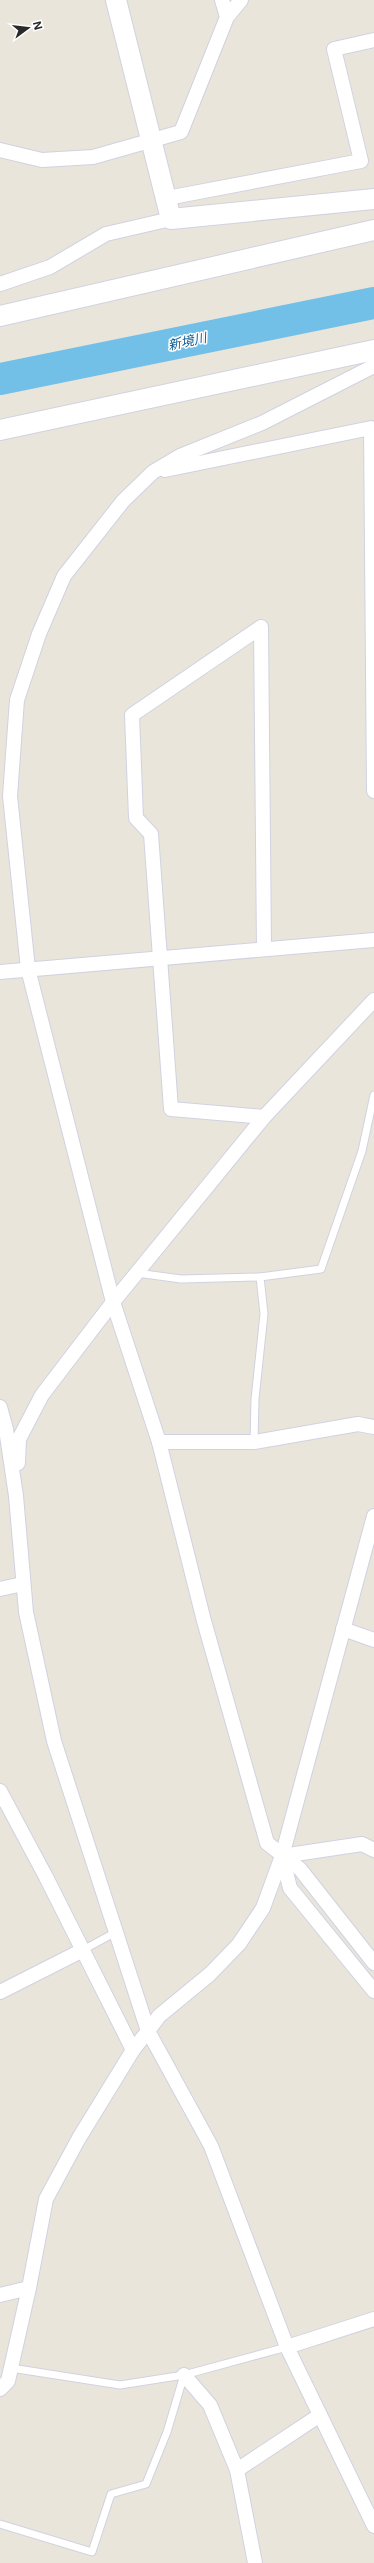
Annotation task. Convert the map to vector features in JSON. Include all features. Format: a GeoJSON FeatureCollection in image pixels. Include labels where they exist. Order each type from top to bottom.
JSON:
{"type":"FeatureCollection","features":[{"type":"Feature","properties":{"kind":"street"},"geometry":{"type":"LineString","coordinates":[[116,0],[153,138],[171,219]]}},
{"type":"Feature","properties":{"kind":"street"},"geometry":{"type":"LineString","coordinates":[[222,0],[227,17]]}},
{"type":"Feature","properties":{"kind":"street"},"geometry":{"type":"LineString","coordinates":[[0,150],[42,160],[93,157],[153,138],[181,132],[227,17],[241,0]]}},
{"type":"Feature","properties":{"kind":"street"},"geometry":{"type":"LineString","coordinates":[[167,198],[361,161],[334,49],[374,40]]}},
{"type":"Feature","properties":{"kind":"street"},"geometry":{"type":"LineString","coordinates":[[0,284],[50,267],[106,234],[171,219],[374,199]]}},
{"type":"Feature","properties":{"kind":"street"},"geometry":{"type":"LineString","coordinates":[[0,316],[374,230]]}},
{"type":"Feature","properties":{"kind":"street"},"geometry":{"type":"LineString","coordinates":[[0,430],[374,350]]}},
{"type":"Feature","properties":{"kind":"street"},"geometry":{"type":"LineString","coordinates":[[374,366],[262,423],[180,456],[153,472],[123,501],[64,576],[39,634],[17,700],[10,796],[28,969],[113,1302],[159,1442],[204,1621],[267,1843],[300,1869],[374,1963]]}},
{"type":"Feature","properties":{"kind":"street"},"geometry":{"type":"LineString","coordinates":[[153,472],[371,428],[374,791]]}},
{"type":"Feature","properties":{"kind":"street"},"geometry":{"type":"LineString","coordinates":[[264,949],[261,627],[132,715],[136,818],[151,834],[171,1109],[264,1117]]}},
{"type":"Feature","properties":{"kind":"street"},"geometry":{"type":"LineString","coordinates":[[0,972],[161,957],[374,940]]}},
{"type":"Feature","properties":{"kind":"street"},"geometry":{"type":"LineString","coordinates":[[16,1496],[19,1439],[42,1395],[136,1273],[264,1117],[374,1000]]}},
{"type":"Feature","properties":{"kind":"street"},"geometry":{"type":"LineString","coordinates":[[0,1407],[16,1496],[26,1612],[54,1741],[148,2030],[211,2146],[287,2347],[373,2519]]}},
{"type":"Feature","properties":{"kind":"street"},"geometry":{"type":"LineString","coordinates":[[159,1442],[254,1442],[358,1424],[374,1426]]}},
{"type":"Feature","properties":{"kind":"street"},"geometry":{"type":"LineString","coordinates":[[0,2389],[8,2381],[29,2288],[46,2199],[79,2138],[133,2050],[159,2016],[210,1974],[239,1944],[262,1908],[282,1856],[374,1516]]}},
{"type":"Feature","properties":{"kind":"street"},"geometry":{"type":"LineString","coordinates":[[0,1589],[23,1584]]}},
{"type":"Feature","properties":{"kind":"street"},"geometry":{"type":"LineString","coordinates":[[343,1629],[374,1640]]}},
{"type":"Feature","properties":{"kind":"street"},"geometry":{"type":"LineString","coordinates":[[0,1791],[83,1950],[133,2050]]}},
{"type":"Feature","properties":{"kind":"street"},"geometry":{"type":"LineString","coordinates":[[282,1856],[362,1844],[374,1850]]}},
{"type":"Feature","properties":{"kind":"street"},"geometry":{"type":"LineString","coordinates":[[282,1856],[290,1888],[374,1991]]}},
{"type":"Feature","properties":{"kind":"street"},"geometry":{"type":"LineString","coordinates":[[0,1992],[83,1950]]}},
{"type":"Feature","properties":{"kind":"street"},"geometry":{"type":"LineString","coordinates":[[0,2295],[29,2288]]}},
{"type":"Feature","properties":{"kind":"street"},"geometry":{"type":"LineString","coordinates":[[287,2347],[374,2319]]}},
{"type":"Feature","properties":{"kind":"street"},"geometry":{"type":"LineString","coordinates":[[184,2375],[210,2405],[237,2470],[255,2563]]}},
{"type":"Feature","properties":{"kind":"street"},"geometry":{"type":"LineString","coordinates":[[237,2470],[320,2415]]}},
{"type":"Feature","properties":{"kind":"lane"},"geometry":{"type":"LineString","coordinates":[[136,1273],[181,1279],[260,1277],[321,1269],[362,1151],[374,1095]]}},
{"type":"Feature","properties":{"kind":"lane"},"geometry":{"type":"LineString","coordinates":[[254,1442],[255,1399],[264,1314],[260,1277]]}},
{"type":"Feature","properties":{"kind":"lane"},"geometry":{"type":"LineString","coordinates":[[83,1950],[116,1932]]}},
{"type":"Feature","properties":{"kind":"lane"},"geometry":{"type":"LineString","coordinates":[[10,2368],[120,2385],[184,2375],[287,2347]]}},
{"type":"Feature","properties":{"kind":"lane"},"geometry":{"type":"LineString","coordinates":[[0,2524],[92,2552],[111,2494],[146,2484],[167,2432],[184,2375]]}},
{"type":"Feature","properties":{"kind":"waterway","name":"新境川"},"geometry":{"type":"LineString","coordinates":[[0,379],[374,303]]}}]}
